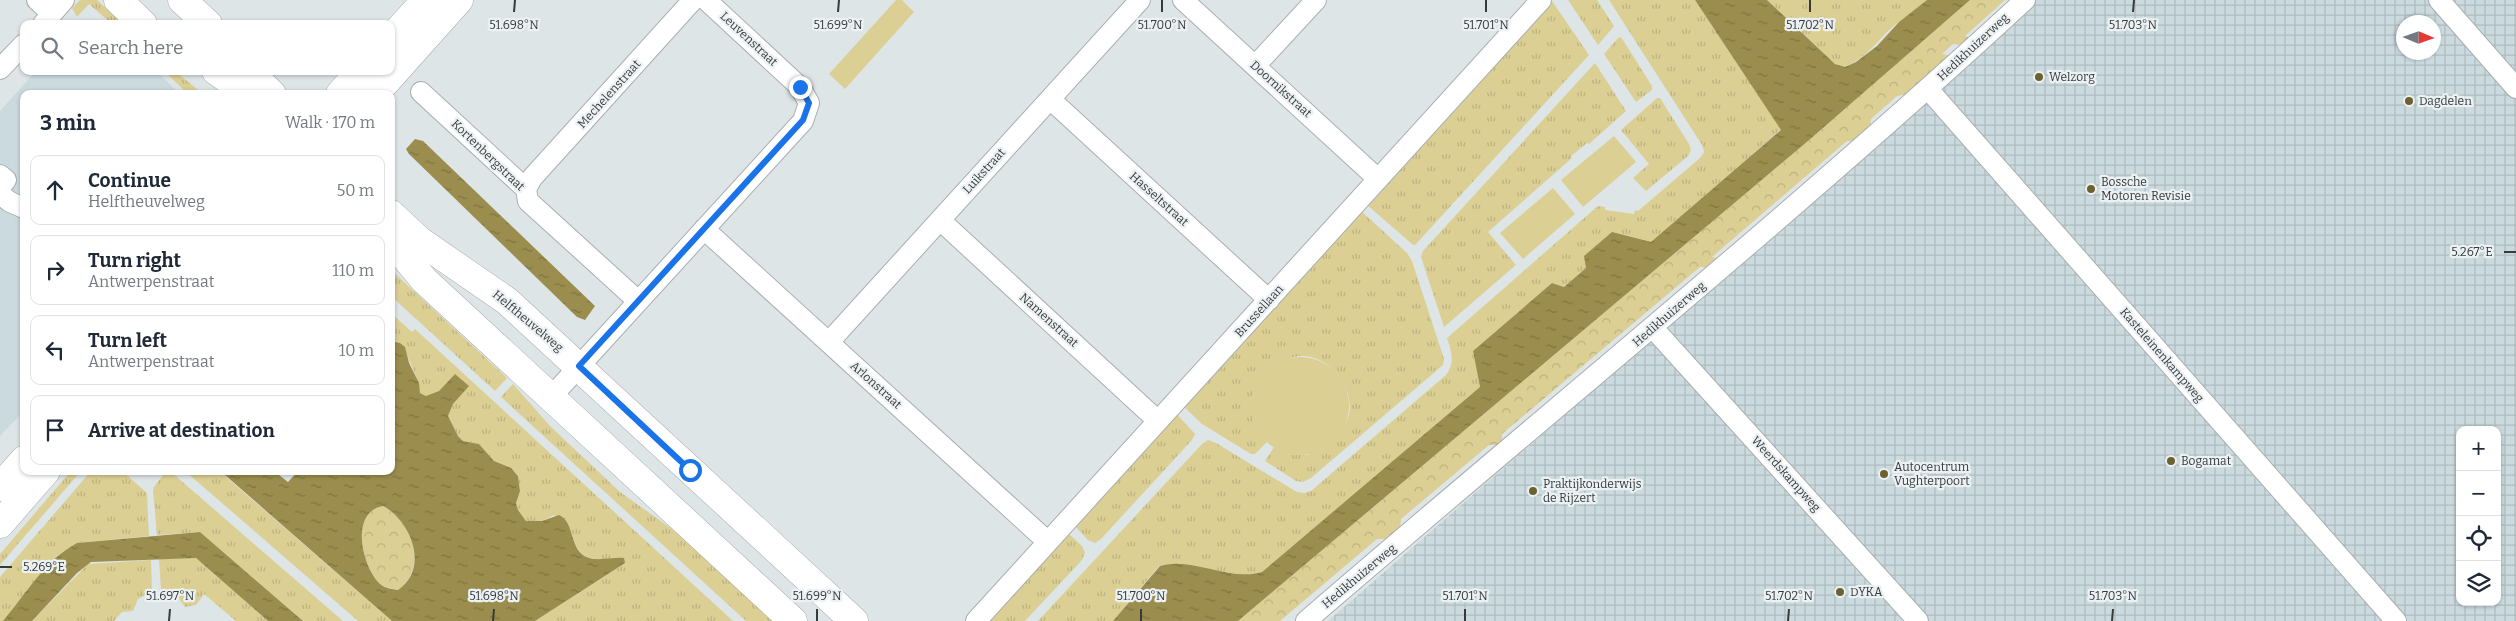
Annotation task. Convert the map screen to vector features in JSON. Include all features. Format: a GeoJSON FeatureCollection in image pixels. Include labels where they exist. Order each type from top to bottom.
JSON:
{"type":"FeatureCollection","features":[{"type":"Feature","properties":{"kind":"main road"},"geometry":{"type":"LineString","coordinates":[[118,0],[139,20]]}},
{"type":"Feature","properties":{"kind":"main road"},"geometry":{"type":"LineString","coordinates":[[182,0],[204,20]]}},
{"type":"Feature","properties":{"kind":"main road"},"geometry":{"type":"LineString","coordinates":[[395,34],[426,0]]}},
{"type":"Feature","properties":{"kind":"main road"},"geometry":{"type":"LineString","coordinates":[[395,72],[459,0]]}},
{"type":"Feature","properties":{"kind":"main road"},"geometry":{"type":"LineString","coordinates":[[222,75],[239,90]]}},
{"type":"Feature","properties":{"kind":"main road"},"geometry":{"type":"LineString","coordinates":[[252,75],[268,90]]}},
{"type":"Feature","properties":{"kind":"main road"},"geometry":{"type":"LineString","coordinates":[[343,90],[357,75]]}},
{"type":"Feature","properties":{"kind":"main road"},"geometry":{"type":"LineString","coordinates":[[379,90],[392,75]]}},
{"type":"Feature","properties":{"kind":"main road","name":"Helftheuvelweg"},"geometry":{"type":"LineString","coordinates":[[395,218],[420,241],[507,301],[854,621]]}},
{"type":"Feature","properties":{"kind":"main road"},"geometry":{"type":"LineString","coordinates":[[395,245],[424,280],[552,396],[793,621]]}},
{"type":"Feature","properties":{"kind":"main road"},"geometry":{"type":"LineString","coordinates":[[0,487],[20,464]]}},
{"type":"Feature","properties":{"kind":"main road"},"geometry":{"type":"LineString","coordinates":[[0,524],[43,475]]}},
{"type":"Feature","properties":{"kind":"street"},"geometry":{"type":"LineString","coordinates":[[37,0],[53,12]]}},
{"type":"Feature","properties":{"kind":"street","name":"Mechelenstraat"},"geometry":{"type":"LineString","coordinates":[[526,189],[532,178],[693,0]]}},
{"type":"Feature","properties":{"kind":"street","name":"Leuvenstraat"},"geometry":{"type":"LineString","coordinates":[[704,229],[803,120],[809,103],[800,87],[706,0]]}},
{"type":"Feature","properties":{"kind":"street","name":"Luikstraat"},"geometry":{"type":"LineString","coordinates":[[829,342],[1140,0]]}},
{"type":"Feature","properties":{"kind":"street","name":"Doornikstraat"},"geometry":{"type":"LineString","coordinates":[[1183,0],[1378,179]]}},
{"type":"Feature","properties":{"kind":"street"},"geometry":{"type":"LineString","coordinates":[[1255,66],[1316,0]]}},
{"type":"Feature","properties":{"kind":"street","name":"Brussellaan"},"geometry":{"type":"LineString","coordinates":[[976,621],[1541,0]]}},
{"type":"Feature","properties":{"kind":"street","name":"Hedikhuizerweg"},"geometry":{"type":"LineString","coordinates":[[1306,621],[1653,328],[1928,89],[2025,0]]}},
{"type":"Feature","properties":{"kind":"street"},"geometry":{"type":"LineString","coordinates":[[2439,0],[2516,88]]}},
{"type":"Feature","properties":{"kind":"street"},"geometry":{"type":"LineString","coordinates":[[0,69],[20,48]]}},
{"type":"Feature","properties":{"kind":"street","name":"Kasteleinenkampweg"},"geometry":{"type":"LineString","coordinates":[[1928,89],[2396,621]]}},
{"type":"Feature","properties":{"kind":"street","name":"Kortenbergstraat"},"geometry":{"type":"LineString","coordinates":[[421,92],[526,189],[528,201],[638,301]]}},
{"type":"Feature","properties":{"kind":"street","name":"Hasseltstraat"},"geometry":{"type":"LineString","coordinates":[[1050,99],[1269,300]]}},
{"type":"Feature","properties":{"kind":"street"},"geometry":{"type":"LineString","coordinates":[[0,174],[6,180],[0,188]]}},
{"type":"Feature","properties":{"kind":"street"},"geometry":{"type":"LineString","coordinates":[[0,194],[10,202],[20,206]]}},
{"type":"Feature","properties":{"kind":"street","name":"Namenstraat"},"geometry":{"type":"LineString","coordinates":[[940,220],[1158,421]]}},
{"type":"Feature","properties":{"kind":"street"},"geometry":{"type":"LineString","coordinates":[[552,396],[704,229]]}},
{"type":"Feature","properties":{"kind":"street","name":"Arlonstraat"},"geometry":{"type":"LineString","coordinates":[[704,229],[1048,542]]}},
{"type":"Feature","properties":{"kind":"street","name":"Weerdskampweg"},"geometry":{"type":"LineString","coordinates":[[1653,328],[1918,621]]}},
{"type":"Feature","properties":{"kind":"shaded area"},"geometry":{"type":"Polygon","coordinates":[[[2029,0],[2516,0],[2516,621],[1328,621],[1803,207],[2029,0]]]}},
{"type":"Feature","properties":{"kind":"shaded area"},"geometry":{"type":"Polygon","coordinates":[[[32,75],[160,75],[176,90],[20,90],[20,415],[0,436],[0,111],[32,75]]]}},
{"type":"Feature","properties":{"kind":"green space"},"geometry":{"type":"Polygon","coordinates":[[[80,0],[97,0],[119,20],[107,20],[89,4],[77,17],[72,8],[80,0]]]}},
{"type":"Feature","properties":{"kind":"green space"},"geometry":{"type":"Polygon","coordinates":[[[896,0],[902,0],[914,12],[845,89],[829,74],[896,0]]]}},
{"type":"Feature","properties":{"kind":"green space"},"geometry":{"type":"Polygon","coordinates":[[[1568,0],[1597,0],[1614,26],[1598,45],[1568,0]]]}},
{"type":"Feature","properties":{"kind":"green space"},"geometry":{"type":"Polygon","coordinates":[[[1609,0],[1695,0],[1781,129],[1651,243],[1586,268],[1564,287],[1552,283],[1473,351],[1480,387],[1262,572],[1237,574],[1185,564],[1159,566],[1113,621],[1038,621],[1202,444],[1208,440],[1216,443],[1297,492],[1311,491],[1446,375],[1452,362],[1447,338],[1598,206],[1605,207],[1605,210],[1634,214],[1635,210],[1638,211],[1700,158],[1704,152],[1702,145],[1609,0]]]}},
{"type":"Feature","properties":{"kind":"green space"},"geometry":{"type":"Polygon","coordinates":[[[1767,0],[1927,0],[1892,28],[1862,57],[1845,67],[1835,64],[1767,0]]]}},
{"type":"Feature","properties":{"kind":"green space"},"geometry":{"type":"Polygon","coordinates":[[[1970,0],[2005,0],[1965,36],[1975,39],[1971,46],[1953,44],[1942,54],[1954,56],[1912,93],[1897,96],[1871,119],[1870,135],[1863,142],[1847,141],[1712,257],[1722,259],[1715,268],[1700,267],[1502,434],[1502,442],[1499,445],[1489,445],[1401,519],[1400,529],[1387,539],[1377,539],[1280,621],[1238,621],[1808,141],[1970,0]]]}},
{"type":"Feature","properties":{"kind":"green space"},"geometry":{"type":"Polygon","coordinates":[[[1552,1],[1589,55],[1415,245],[1412,244],[1366,204],[1552,1]]]}},
{"type":"Feature","properties":{"kind":"green space"},"geometry":{"type":"Polygon","coordinates":[[[1621,37],[1652,86],[1652,90],[1636,102],[1604,54],[1621,37]]]}},
{"type":"Feature","properties":{"kind":"green space"},"geometry":{"type":"Polygon","coordinates":[[[1595,63],[1626,111],[1589,144],[1587,143],[1571,156],[1572,158],[1488,232],[1516,265],[1444,327],[1421,257],[1423,251],[1595,63]]]}},
{"type":"Feature","properties":{"kind":"green space"},"geometry":{"type":"Polygon","coordinates":[[[168,75],[180,75],[198,90],[184,90],[168,75]]]}},
{"type":"Feature","properties":{"kind":"green space"},"geometry":{"type":"Polygon","coordinates":[[[1657,98],[1660,98],[1691,150],[1688,156],[1646,191],[1633,178],[1649,164],[1621,130],[1657,98]]]}},
{"type":"Feature","properties":{"kind":"green space"},"geometry":{"type":"Polygon","coordinates":[[[1614,136],[1636,162],[1583,207],[1561,180],[1614,136]]]}},
{"type":"Feature","properties":{"kind":"green space"},"geometry":{"type":"Polygon","coordinates":[[[1553,188],[1575,214],[1523,259],[1500,233],[1553,188]]]}},
{"type":"Feature","properties":{"kind":"green space"},"geometry":{"type":"Polygon","coordinates":[[[1360,210],[1407,253],[1412,261],[1444,359],[1443,365],[1311,478],[1303,482],[1296,481],[1265,461],[1274,447],[1290,454],[1308,455],[1346,423],[1350,411],[1349,398],[1345,386],[1328,365],[1304,356],[1291,358],[1261,379],[1254,390],[1252,412],[1256,428],[1267,442],[1255,454],[1251,454],[1202,424],[1182,405],[1360,210]]]}},
{"type":"Feature","properties":{"kind":"green space"},"geometry":{"type":"Polygon","coordinates":[[[395,274],[507,378],[495,391],[395,300],[395,274]]]}},
{"type":"Feature","properties":{"kind":"green space"},"geometry":{"type":"Polygon","coordinates":[[[395,317],[412,332],[415,329],[733,621],[535,621],[625,563],[589,558],[582,554],[575,545],[569,530],[554,515],[542,521],[526,521],[518,510],[516,503],[520,491],[518,475],[510,468],[494,461],[479,444],[463,441],[458,436],[448,416],[453,404],[468,386],[455,374],[439,391],[426,396],[420,393],[415,374],[400,343],[395,342],[395,317]]]}},
{"type":"Feature","properties":{"kind":"green space"},"geometry":{"type":"Polygon","coordinates":[[[1300,357],[1319,361],[1335,371],[1345,387],[1349,406],[1345,425],[1335,441],[1319,451],[1300,455],[1281,451],[1265,441],[1255,425],[1251,406],[1255,387],[1265,371],[1281,361],[1300,357]]]}},
{"type":"Feature","properties":{"kind":"green space"},"geometry":{"type":"Polygon","coordinates":[[[513,384],[550,426],[620,492],[679,534],[775,621],[746,621],[501,397],[513,384]]]}},
{"type":"Feature","properties":{"kind":"green space"},"geometry":{"type":"Polygon","coordinates":[[[1175,412],[1195,434],[1192,440],[1101,539],[1095,543],[1088,540],[1073,524],[1175,412]]]}},
{"type":"Feature","properties":{"kind":"green space"},"geometry":{"type":"Polygon","coordinates":[[[68,475],[78,475],[0,565],[0,554],[68,475]]]}},
{"type":"Feature","properties":{"kind":"green space"},"geometry":{"type":"Polygon","coordinates":[[[88,475],[127,475],[147,493],[149,536],[77,543],[48,566],[3,621],[0,621],[0,577],[88,475]]]}},
{"type":"Feature","properties":{"kind":"green space"},"geometry":{"type":"Polygon","coordinates":[[[163,475],[174,475],[343,621],[303,621],[200,532],[157,535],[154,487],[163,475]]]}},
{"type":"Feature","properties":{"kind":"green space"},"geometry":{"type":"Polygon","coordinates":[[[190,475],[226,475],[392,621],[358,621],[190,475]]]}},
{"type":"Feature","properties":{"kind":"green space"},"geometry":{"type":"Polygon","coordinates":[[[383,506],[402,523],[413,545],[415,558],[413,569],[407,580],[398,590],[387,588],[380,584],[368,565],[364,553],[362,529],[366,518],[372,510],[383,506]]]}},
{"type":"Feature","properties":{"kind":"green space"},"geometry":{"type":"Polygon","coordinates":[[[1066,531],[1082,546],[1085,553],[1082,560],[1025,621],[984,621],[1066,531]]]}},
{"type":"Feature","properties":{"kind":"green space"},"geometry":{"type":"Polygon","coordinates":[[[196,558],[268,621],[236,621],[204,594],[196,605],[185,607],[176,594],[161,589],[159,559],[196,558]]]}},
{"type":"Feature","properties":{"kind":"green space"},"geometry":{"type":"Polygon","coordinates":[[[151,560],[152,591],[138,599],[133,611],[122,612],[114,621],[32,621],[88,564],[151,560]]]}},
{"type":"Feature","properties":{"kind":"water"},"geometry":{"type":"Polygon","coordinates":[[[1695,0],[1767,0],[1835,64],[1845,67],[1856,62],[1877,46],[1899,22],[1927,0],[1970,0],[1808,141],[1238,621],[1113,621],[1160,566],[1185,564],[1237,574],[1262,572],[1480,387],[1473,351],[1552,283],[1564,287],[1586,268],[1584,256],[1612,232],[1651,242],[1781,130],[1695,0]]]}},
{"type":"Feature","properties":{"kind":"water"},"geometry":{"type":"Polygon","coordinates":[[[415,139],[423,141],[595,306],[585,320],[577,317],[409,154],[406,149],[415,139]]]}},
{"type":"Feature","properties":{"kind":"water"},"geometry":{"type":"Polygon","coordinates":[[[395,342],[400,343],[405,347],[409,363],[419,383],[420,393],[426,396],[439,391],[455,374],[469,386],[453,404],[448,416],[458,436],[463,441],[479,444],[494,461],[511,468],[518,476],[520,491],[516,503],[518,510],[526,521],[542,521],[559,515],[568,524],[575,543],[582,554],[593,559],[624,558],[625,563],[535,621],[392,621],[225,475],[279,475],[288,482],[294,475],[395,475],[395,342]],[[383,506],[372,510],[366,518],[362,529],[364,553],[374,576],[382,586],[398,590],[408,581],[413,570],[415,558],[413,545],[402,522],[383,506]]]}},
{"type":"Feature","properties":{"kind":"water"},"geometry":{"type":"Polygon","coordinates":[[[200,532],[303,621],[268,621],[196,558],[91,562],[77,573],[32,621],[3,621],[46,568],[77,543],[200,532]]]}},
{"type":"Feature","properties":{"kind":"place","name":"Welzorg"},"geometry":{"type":"Point","coordinates":[2039,77]}},
{"type":"Feature","properties":{"kind":"place","name":"Dagdelen"},"geometry":{"type":"Point","coordinates":[2409,101]}},
{"type":"Feature","properties":{"kind":"place","name":"Bossche Motoren Revisie"},"geometry":{"type":"Point","coordinates":[2091,189]}},
{"type":"Feature","properties":{"kind":"place","name":"Bogamat"},"geometry":{"type":"Point","coordinates":[2171,461]}},
{"type":"Feature","properties":{"kind":"place","name":"Autocentrum Vughterpoort"},"geometry":{"type":"Point","coordinates":[1884,474]}},
{"type":"Feature","properties":{"kind":"place","name":"Praktijkonderwijs de Rijzert"},"geometry":{"type":"Point","coordinates":[1533,491]}},
{"type":"Feature","properties":{"kind":"place","name":"DYKA"},"geometry":{"type":"Point","coordinates":[1840,592]}},
{"type":"Feature","properties":{"kind":"route"},"geometry":{"type":"LineString","coordinates":[[690,470],[579,366],[803,120],[809,103],[800,87]]}}]}
